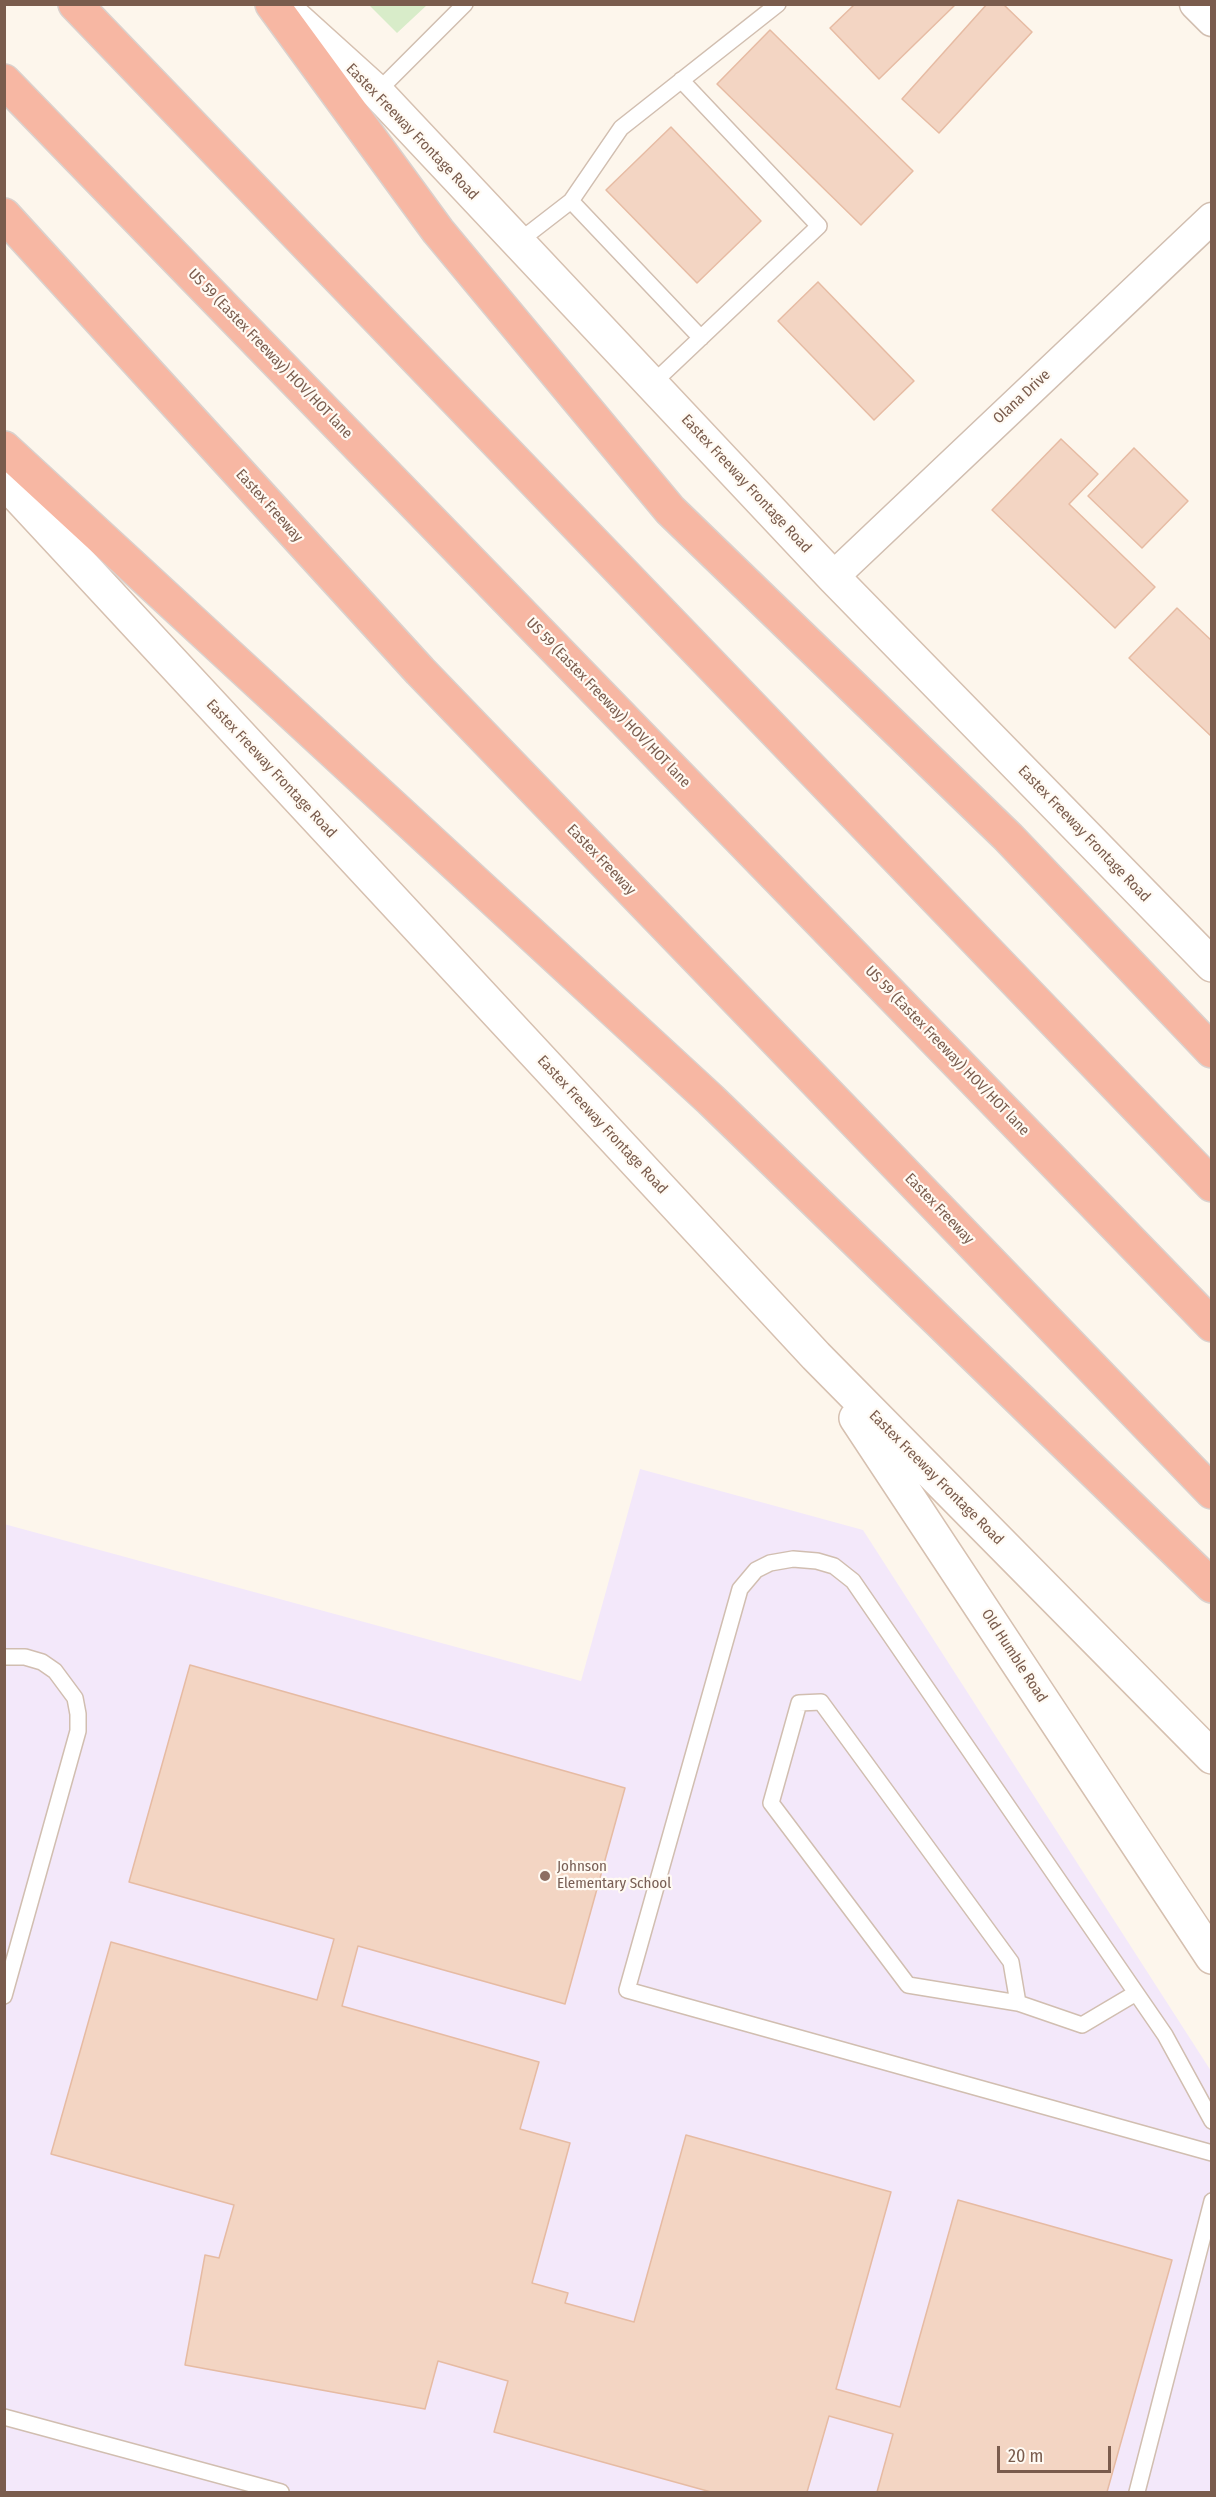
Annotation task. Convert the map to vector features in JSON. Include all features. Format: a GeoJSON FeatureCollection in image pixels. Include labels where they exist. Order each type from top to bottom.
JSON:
{"type":"FeatureCollection","features":[{"type":"Feature","properties":{"kind":"highway"},"geometry":{"type":"LineString","coordinates":[[75,4],[1212,1185]]}},
{"type":"Feature","properties":{"kind":"highway"},"geometry":{"type":"LineString","coordinates":[[272,4],[438,231],[670,510],[1008,837],[1212,1051]]}},
{"type":"Feature","properties":{"kind":"highway","name":"US 59 (Eastex Freeway) HOV/HOT lane"},"geometry":{"type":"LineString","coordinates":[[4,81],[1212,1325]]}},
{"type":"Feature","properties":{"kind":"highway","name":"Eastex Freeway"},"geometry":{"type":"LineString","coordinates":[[4,215],[420,671],[1212,1492]]}},
{"type":"Feature","properties":{"kind":"highway"},"geometry":{"type":"LineString","coordinates":[[4,448],[711,1100],[1212,1586]]}},
{"type":"Feature","properties":{"kind":"main road","name":"Eastex Freeway Frontage Road"},"geometry":{"type":"LineString","coordinates":[[280,4],[377,92],[833,577],[1212,965]]}},
{"type":"Feature","properties":{"kind":"main road","name":"Eastex Freeway Frontage Road"},"geometry":{"type":"LineString","coordinates":[[4,481],[816,1356],[1212,1757]]}},
{"type":"Feature","properties":{"kind":"main road","name":"Old Humble Road"},"geometry":{"type":"LineString","coordinates":[[816,1356],[1212,1957]]}},
{"type":"Feature","properties":{"kind":"street"},"geometry":{"type":"LineString","coordinates":[[1195,4],[1212,21]]}},
{"type":"Feature","properties":{"kind":"street","name":"Olana Drive"},"geometry":{"type":"LineString","coordinates":[[833,577],[1212,218]]}},
{"type":"Feature","properties":{"kind":"lane"},"geometry":{"type":"LineString","coordinates":[[377,92],[465,4]]}},
{"type":"Feature","properties":{"kind":"lane"},"geometry":{"type":"LineString","coordinates":[[518,242],[571,201],[621,128],[778,4]]}},
{"type":"Feature","properties":{"kind":"lane"},"geometry":{"type":"LineString","coordinates":[[652,384],[819,226],[681,80]]}},
{"type":"Feature","properties":{"kind":"lane"},"geometry":{"type":"LineString","coordinates":[[571,201],[701,338]]}},
{"type":"Feature","properties":{"kind":"lane"},"geometry":{"type":"LineString","coordinates":[[1212,2121],[1165,2035],[853,1581],[834,1566],[793,1559],[770,1563],[756,1570],[740,1589],[627,1989],[1212,2153]]}},
{"type":"Feature","properties":{"kind":"lane"},"geometry":{"type":"LineString","coordinates":[[4,1657],[25,1657],[42,1662],[56,1671],[75,1698],[78,1731],[4,1996]]}},
{"type":"Feature","properties":{"kind":"lane"},"geometry":{"type":"LineString","coordinates":[[1017,2003],[1011,1962],[821,1702],[799,1703],[771,1803],[908,1985],[1017,2003],[1082,2025],[1136,1993]]}},
{"type":"Feature","properties":{"kind":"lane"},"geometry":{"type":"LineString","coordinates":[[1137,2493],[1204,2261],[1212,2201]]}},
{"type":"Feature","properties":{"kind":"lane"},"geometry":{"type":"LineString","coordinates":[[4,2418],[280,2493]]}},
{"type":"Feature","properties":{"kind":"shaded area","name":"Johnson Elementary School"},"geometry":{"type":"Polygon","coordinates":[[[640,1469],[863,1530],[1211,2071],[1211,2492],[5,2492],[4,1524],[581,1681],[640,1469]]]}},
{"type":"Feature","properties":{"kind":"green space"},"geometry":{"type":"Polygon","coordinates":[[[369,5],[427,5],[397,33],[369,5]]]}},
{"type":"Feature","properties":{"kind":"building"},"geometry":{"type":"Polygon","coordinates":[[[855,4],[956,4],[879,79],[830,28],[855,4]]]}},
{"type":"Feature","properties":{"kind":"building"},"geometry":{"type":"Polygon","coordinates":[[[987,4],[1003,4],[1032,32],[939,133],[902,99],[987,4]]]}},
{"type":"Feature","properties":{"kind":"building"},"geometry":{"type":"Polygon","coordinates":[[[770,30],[913,171],[861,225],[717,84],[770,30]]]}},
{"type":"Feature","properties":{"kind":"building"},"geometry":{"type":"Polygon","coordinates":[[[671,127],[761,221],[697,283],[606,190],[671,127]]]}},
{"type":"Feature","properties":{"kind":"building"},"geometry":{"type":"Polygon","coordinates":[[[818,282],[914,381],[874,420],[778,321],[818,282]]]}},
{"type":"Feature","properties":{"kind":"building"},"geometry":{"type":"Polygon","coordinates":[[[1061,439],[1098,474],[1069,504],[1155,587],[1115,628],[992,510],[1061,439]]]}},
{"type":"Feature","properties":{"kind":"building"},"geometry":{"type":"Polygon","coordinates":[[[1134,448],[1188,501],[1142,548],[1088,496],[1134,448]]]}},
{"type":"Feature","properties":{"kind":"building"},"geometry":{"type":"Polygon","coordinates":[[[1177,608],[1212,641],[1212,737],[1129,658],[1177,608]]]}},
{"type":"Feature","properties":{"kind":"building"},"geometry":{"type":"Polygon","coordinates":[[[190,1665],[625,1788],[565,2004],[358,1946],[342,2006],[539,2062],[520,2129],[570,2143],[532,2283],[568,2293],[565,2303],[634,2322],[686,2135],[891,2192],[836,2389],[900,2407],[958,2200],[1172,2260],[1107,2492],[877,2492],[893,2434],[829,2416],[807,2492],[711,2492],[494,2432],[508,2381],[438,2361],[425,2409],[185,2365],[205,2255],[219,2258],[234,2205],[51,2154],[111,1942],[317,2000],[334,1939],[129,1882],[190,1665]]]}},
{"type":"Feature","properties":{"kind":"place","name":"Johnson Elementary School"},"geometry":{"type":"Point","coordinates":[545,1876]}}]}
